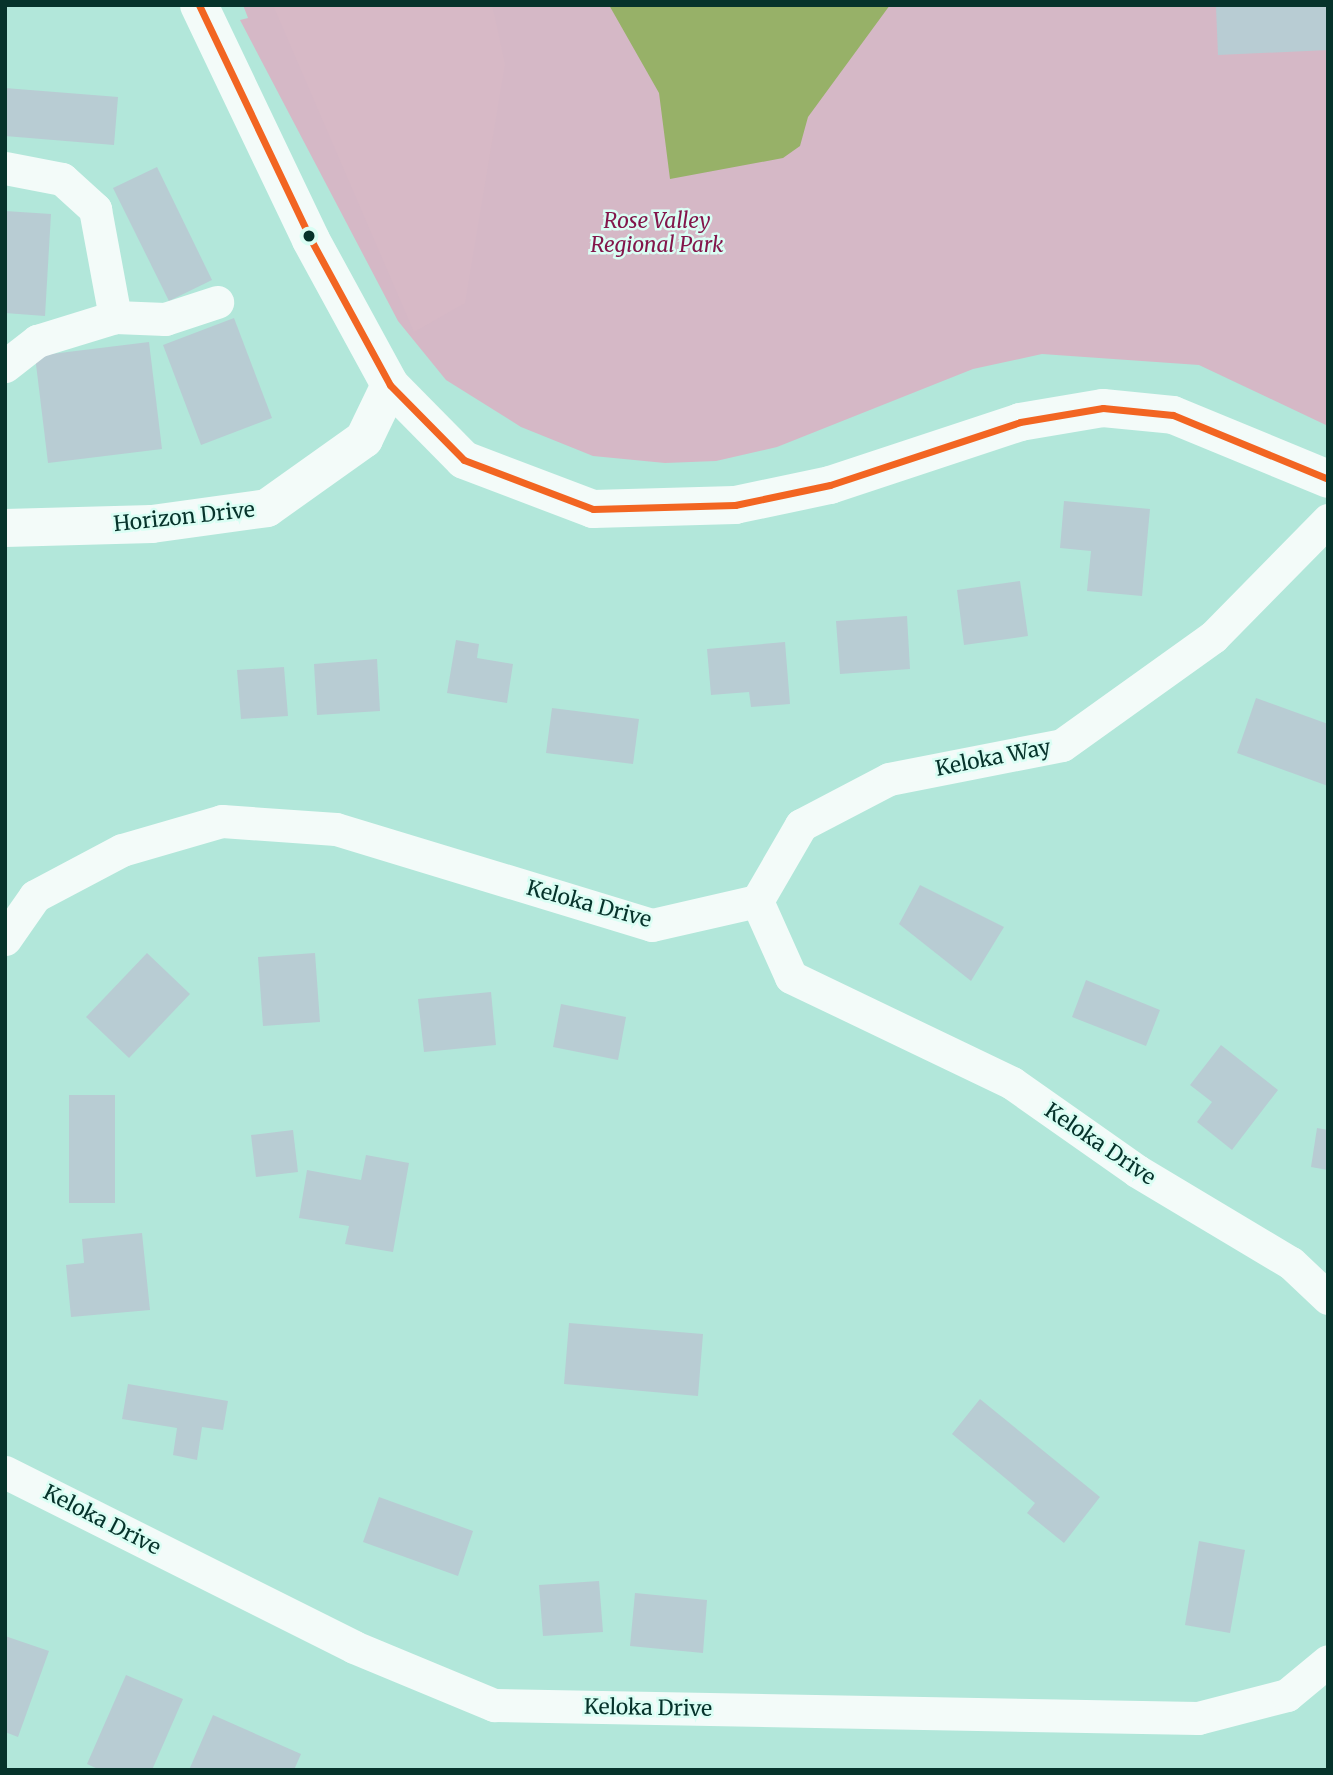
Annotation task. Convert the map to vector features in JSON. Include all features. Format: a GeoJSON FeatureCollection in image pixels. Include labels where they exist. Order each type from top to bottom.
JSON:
{"type":"FeatureCollection","features":[{"type":"Feature","properties":{"kind":"street"},"geometry":{"type":"LineString","coordinates":[[199,5],[311,240],[390,385],[464,460],[593,509],[735,505],[830,485],[1020,422],[1104,408],[1173,415],[1328,479]]}},
{"type":"Feature","properties":{"kind":"street"},"geometry":{"type":"LineString","coordinates":[[5,168],[62,179],[95,209],[115,317]]}},
{"type":"Feature","properties":{"kind":"street"},"geometry":{"type":"LineString","coordinates":[[5,366],[37,341],[115,317],[165,319],[216,302]]}},
{"type":"Feature","properties":{"kind":"street","name":"Horizon Drive"},"geometry":{"type":"LineString","coordinates":[[5,528],[152,524],[267,508],[363,439],[390,385]]}},
{"type":"Feature","properties":{"kind":"street","name":"Keloka Way"},"geometry":{"type":"LineString","coordinates":[[757,901],[801,825],[888,779],[1062,745],[1213,637],[1328,520]]}},
{"type":"Feature","properties":{"kind":"street","name":"Keloka Drive"},"geometry":{"type":"LineString","coordinates":[[5,939],[35,896],[122,850],[222,821],[336,830],[652,925],[757,901],[790,977],[1012,1083],[1137,1171],[1291,1263],[1328,1298]]}},
{"type":"Feature","properties":{"kind":"street","name":"Keloka Drive"},"geometry":{"type":"LineString","coordinates":[[5,1472],[354,1647],[494,1705],[1198,1718],[1287,1695],[1328,1661]]}},
{"type":"Feature","properties":{"kind":"green space","name":"Rose Valley Regional Park"},"geometry":{"type":"Polygon","coordinates":[[[243,5],[1328,5],[1328,426],[1199,365],[1042,354],[973,369],[777,447],[716,461],[665,463],[593,456],[521,427],[446,380],[398,321],[240,20],[248,18],[243,5]]]}},
{"type":"Feature","properties":{"kind":"shaded area"},"geometry":{"type":"Polygon","coordinates":[[[273,5],[492,5],[505,64],[465,303],[414,332],[273,5]]]}},
{"type":"Feature","properties":{"kind":"shaded area"},"geometry":{"type":"Polygon","coordinates":[[[609,5],[890,5],[808,117],[800,146],[783,158],[670,179],[659,93],[609,5]]]}},
{"type":"Feature","properties":{"kind":"building"},"geometry":{"type":"Polygon","coordinates":[[[1328,5],[1328,50],[1218,55],[1216,7],[1328,5]]]}},
{"type":"Feature","properties":{"kind":"building"},"geometry":{"type":"Polygon","coordinates":[[[5,88],[118,97],[114,145],[5,136],[5,88]]]}},
{"type":"Feature","properties":{"kind":"building"},"geometry":{"type":"Polygon","coordinates":[[[157,167],[212,280],[169,301],[113,188],[157,167]]]}},
{"type":"Feature","properties":{"kind":"building"},"geometry":{"type":"Polygon","coordinates":[[[5,211],[51,214],[45,316],[5,313],[5,211]]]}},
{"type":"Feature","properties":{"kind":"building"},"geometry":{"type":"Polygon","coordinates":[[[234,318],[272,418],[201,445],[163,345],[234,318]]]}},
{"type":"Feature","properties":{"kind":"building"},"geometry":{"type":"Polygon","coordinates":[[[149,342],[162,449],[48,463],[35,356],[149,342]]]}},
{"type":"Feature","properties":{"kind":"building"},"geometry":{"type":"Polygon","coordinates":[[[1064,501],[1150,509],[1142,596],[1087,591],[1091,551],[1060,548],[1064,501]]]}},
{"type":"Feature","properties":{"kind":"building"},"geometry":{"type":"Polygon","coordinates":[[[1020,581],[1028,636],[964,645],[957,590],[1020,581]]]}},
{"type":"Feature","properties":{"kind":"building"},"geometry":{"type":"Polygon","coordinates":[[[907,616],[910,669],[840,674],[836,621],[907,616]]]}},
{"type":"Feature","properties":{"kind":"building"},"geometry":{"type":"Polygon","coordinates":[[[456,640],[479,644],[477,658],[513,664],[507,703],[447,693],[456,640]]]}},
{"type":"Feature","properties":{"kind":"building"},"geometry":{"type":"Polygon","coordinates":[[[785,642],[790,704],[751,707],[749,692],[711,695],[707,649],[785,642]]]}},
{"type":"Feature","properties":{"kind":"building"},"geometry":{"type":"Polygon","coordinates":[[[377,659],[380,711],[317,715],[314,664],[377,659]]]}},
{"type":"Feature","properties":{"kind":"building"},"geometry":{"type":"Polygon","coordinates":[[[284,667],[288,716],[241,719],[237,670],[284,667]]]}},
{"type":"Feature","properties":{"kind":"building"},"geometry":{"type":"Polygon","coordinates":[[[1256,698],[1328,724],[1328,786],[1237,753],[1256,698]]]}},
{"type":"Feature","properties":{"kind":"building"},"geometry":{"type":"Polygon","coordinates":[[[552,708],[639,719],[633,764],[546,753],[552,708]]]}},
{"type":"Feature","properties":{"kind":"building"},"geometry":{"type":"Polygon","coordinates":[[[920,885],[1004,927],[971,981],[899,924],[920,885]]]}},
{"type":"Feature","properties":{"kind":"building"},"geometry":{"type":"Polygon","coordinates":[[[147,953],[190,994],[129,1058],[86,1017],[147,953]]]}},
{"type":"Feature","properties":{"kind":"building"},"geometry":{"type":"Polygon","coordinates":[[[315,953],[320,1022],[263,1026],[258,957],[315,953]]]}},
{"type":"Feature","properties":{"kind":"building"},"geometry":{"type":"Polygon","coordinates":[[[1086,980],[1160,1010],[1146,1046],[1072,1017],[1086,980]]]}},
{"type":"Feature","properties":{"kind":"building"},"geometry":{"type":"Polygon","coordinates":[[[491,992],[496,1045],[424,1052],[418,999],[491,992]]]}},
{"type":"Feature","properties":{"kind":"building"},"geometry":{"type":"Polygon","coordinates":[[[561,1004],[626,1017],[618,1060],[553,1047],[561,1004]]]}},
{"type":"Feature","properties":{"kind":"building"},"geometry":{"type":"Polygon","coordinates":[[[1221,1045],[1278,1090],[1232,1150],[1197,1122],[1212,1102],[1190,1085],[1221,1045]]]}},
{"type":"Feature","properties":{"kind":"building"},"geometry":{"type":"Polygon","coordinates":[[[69,1095],[115,1095],[115,1203],[69,1203],[69,1095]]]}},
{"type":"Feature","properties":{"kind":"building"},"geometry":{"type":"Polygon","coordinates":[[[1317,1128],[1328,1130],[1328,1170],[1311,1167],[1317,1128]]]}},
{"type":"Feature","properties":{"kind":"building"},"geometry":{"type":"Polygon","coordinates":[[[293,1130],[298,1172],[256,1177],[251,1135],[293,1130]]]}},
{"type":"Feature","properties":{"kind":"building"},"geometry":{"type":"Polygon","coordinates":[[[366,1155],[409,1163],[393,1252],[345,1244],[349,1226],[299,1218],[307,1170],[361,1180],[366,1155]]]}},
{"type":"Feature","properties":{"kind":"building"},"geometry":{"type":"Polygon","coordinates":[[[142,1233],[150,1310],[71,1317],[66,1265],[84,1263],[82,1239],[142,1233]]]}},
{"type":"Feature","properties":{"kind":"building"},"geometry":{"type":"Polygon","coordinates":[[[569,1323],[703,1334],[698,1396],[564,1384],[569,1323]]]}},
{"type":"Feature","properties":{"kind":"building"},"geometry":{"type":"Polygon","coordinates":[[[128,1384],[228,1401],[223,1430],[202,1427],[197,1460],[173,1455],[177,1428],[122,1419],[128,1384]]]}},
{"type":"Feature","properties":{"kind":"building"},"geometry":{"type":"Polygon","coordinates":[[[980,1399],[1100,1497],[1064,1543],[1027,1513],[1035,1503],[952,1434],[980,1399]]]}},
{"type":"Feature","properties":{"kind":"building"},"geometry":{"type":"Polygon","coordinates":[[[379,1497],[473,1531],[458,1576],[363,1542],[379,1497]]]}},
{"type":"Feature","properties":{"kind":"building"},"geometry":{"type":"Polygon","coordinates":[[[1199,1541],[1245,1550],[1230,1633],[1185,1625],[1199,1541]]]}},
{"type":"Feature","properties":{"kind":"building"},"geometry":{"type":"Polygon","coordinates":[[[599,1581],[603,1632],[543,1636],[539,1585],[599,1581]]]}},
{"type":"Feature","properties":{"kind":"building"},"geometry":{"type":"Polygon","coordinates":[[[635,1593],[707,1600],[703,1653],[630,1646],[635,1593]]]}},
{"type":"Feature","properties":{"kind":"building"},"geometry":{"type":"Polygon","coordinates":[[[5,1636],[49,1651],[18,1737],[5,1732],[5,1636]]]}},
{"type":"Feature","properties":{"kind":"building"},"geometry":{"type":"Polygon","coordinates":[[[126,1675],[183,1699],[152,1770],[100,1770],[87,1764],[126,1675]]]}},
{"type":"Feature","properties":{"kind":"building"},"geometry":{"type":"Polygon","coordinates":[[[213,1715],[301,1754],[294,1770],[189,1770],[213,1715]]]}},
{"type":"Feature","properties":{"kind":"transit line"},"geometry":{"type":"LineString","coordinates":[[199,5],[311,240],[390,385],[464,460],[593,509],[735,505],[830,485],[1020,422],[1103,408],[1173,415],[1328,479]]}}]}
